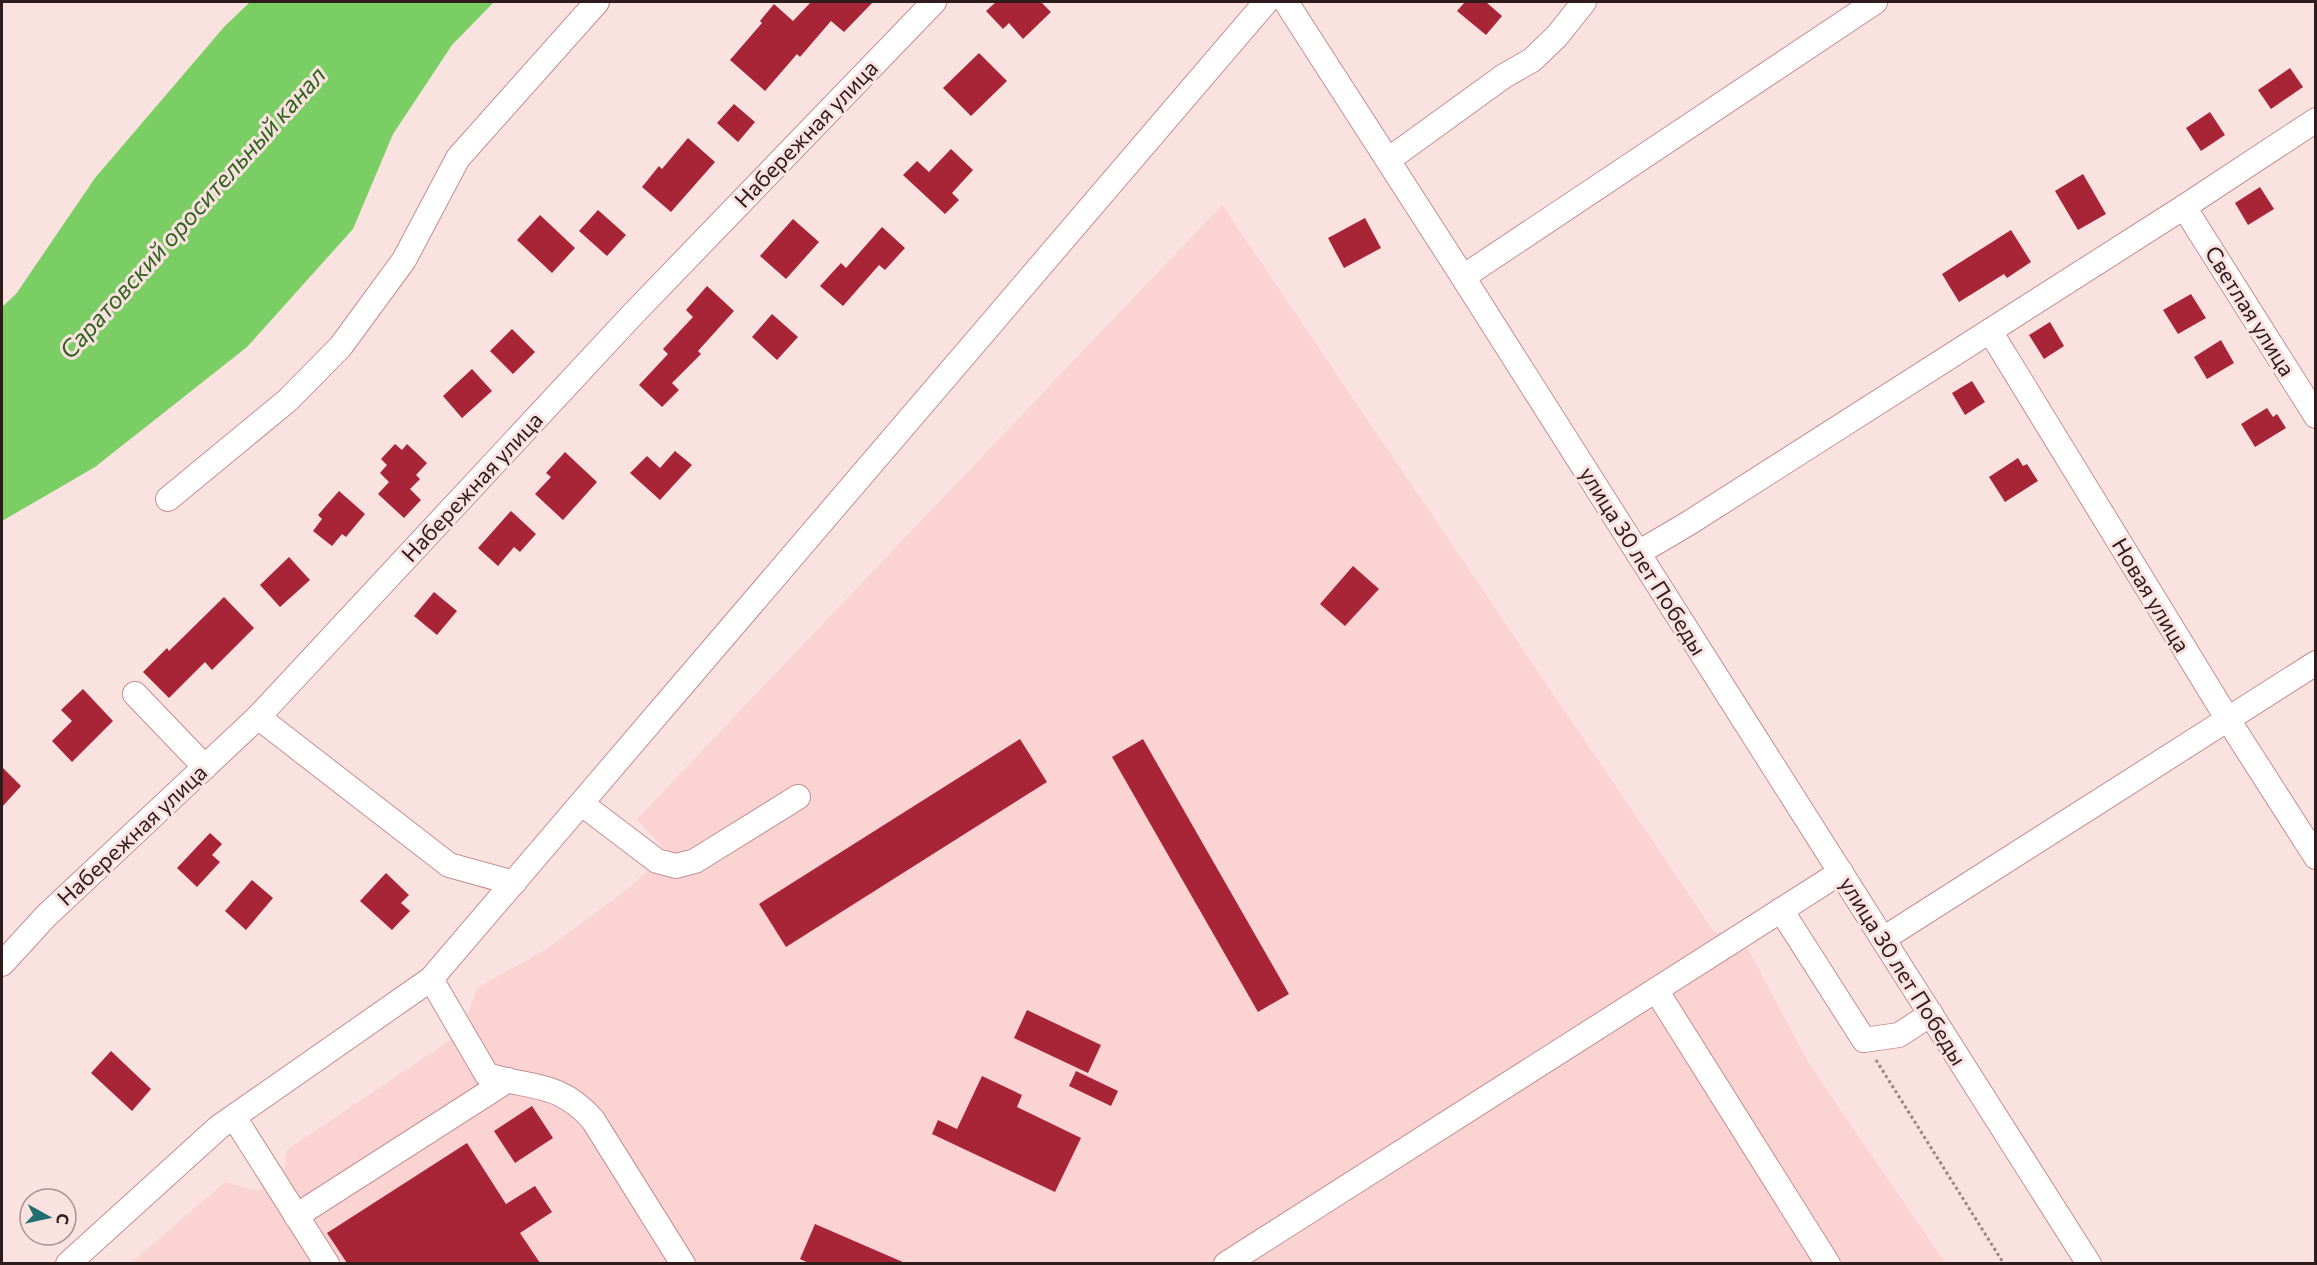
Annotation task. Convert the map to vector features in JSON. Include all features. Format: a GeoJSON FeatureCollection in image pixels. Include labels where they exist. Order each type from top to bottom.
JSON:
{"type":"FeatureCollection","features":[{"type":"Feature","properties":{"kind":"street"},"geometry":{"type":"LineString","coordinates":[[168,499],[288,400],[340,346],[404,260],[458,158],[597,2]]}},
{"type":"Feature","properties":{"kind":"street","name":"Набережная улица"},"geometry":{"type":"LineString","coordinates":[[2,964],[46,916],[258,717],[634,313],[934,2]]}},
{"type":"Feature","properties":{"kind":"street"},"geometry":{"type":"LineString","coordinates":[[68,1263],[219,1127],[431,979],[1266,2]]}},
{"type":"Feature","properties":{"kind":"street","name":"улица 30 лет Победы"},"geometry":{"type":"LineString","coordinates":[[1286,2],[2089,1263]]}},
{"type":"Feature","properties":{"kind":"street"},"geometry":{"type":"LineString","coordinates":[[1388,160],[1504,76],[1532,60],[1557,36],[1584,2]]}},
{"type":"Feature","properties":{"kind":"street"},"geometry":{"type":"LineString","coordinates":[[1463,277],[1875,2]]}},
{"type":"Feature","properties":{"kind":"street"},"geometry":{"type":"LineString","coordinates":[[1638,553],[1990,331],[2316,120]]}},
{"type":"Feature","properties":{"kind":"street","name":"Светлая улица"},"geometry":{"type":"LineString","coordinates":[[2184,207],[2316,416]]}},
{"type":"Feature","properties":{"kind":"street","name":"Новая улица"},"geometry":{"type":"LineString","coordinates":[[1990,331],[2227,718],[2316,857]]}},
{"type":"Feature","properties":{"kind":"street"},"geometry":{"type":"LineString","coordinates":[[1883,939],[2316,663]]}},
{"type":"Feature","properties":{"kind":"street"},"geometry":{"type":"LineString","coordinates":[[135,694],[205,767]]}},
{"type":"Feature","properties":{"kind":"street"},"geometry":{"type":"LineString","coordinates":[[258,717],[449,865],[514,883]]}},
{"type":"Feature","properties":{"kind":"street"},"geometry":{"type":"LineString","coordinates":[[582,804],[657,861],[676,866],[695,861],[798,797]]}},
{"type":"Feature","properties":{"kind":"street"},"geometry":{"type":"LineString","coordinates":[[1226,1263],[1840,872]]}},
{"type":"Feature","properties":{"kind":"street"},"geometry":{"type":"LineString","coordinates":[[1781,910],[1864,1040],[1899,1035],[1931,1014]]}},
{"type":"Feature","properties":{"kind":"street"},"geometry":{"type":"LineString","coordinates":[[431,979],[487,1075],[549,1088],[568,1097],[593,1120],[683,1263]]}},
{"type":"Feature","properties":{"kind":"street"},"geometry":{"type":"LineString","coordinates":[[1656,990],[1828,1263]]}},
{"type":"Feature","properties":{"kind":"street"},"geometry":{"type":"LineString","coordinates":[[296,1216],[508,1080]]}},
{"type":"Feature","properties":{"kind":"street"},"geometry":{"type":"LineString","coordinates":[[234,1117],[327,1263]]}},
{"type":"Feature","properties":{"kind":"path"},"geometry":{"type":"LineString","coordinates":[[1864,1040],[2004,1263]]}},
{"type":"Feature","properties":{"kind":"shaded area"},"geometry":{"type":"Polygon","coordinates":[[[1222,205],[1715,933],[1739,932],[1808,1062],[1945,1263],[130,1264],[225,1182],[258,1191],[274,1180],[284,1171],[287,1150],[462,1032],[477,988],[545,950],[628,889],[667,852],[637,819],[1222,205]]]}},
{"type":"Feature","properties":{"kind":"water","name":"Саратовский оросительный канал"},"geometry":{"type":"Polygon","coordinates":[[[250,2],[494,2],[452,45],[393,134],[353,229],[247,347],[95,467],[2,521],[2,307],[16,294],[95,178],[224,27],[250,2]]]}},
{"type":"Feature","properties":{"kind":"building"},"geometry":{"type":"Polygon","coordinates":[[[811,2],[873,2],[844,32],[831,21],[800,57],[797,54],[765,91],[730,60],[762,23],[760,21],[774,4],[793,21],[811,2]]]}},
{"type":"Feature","properties":{"kind":"building"},"geometry":{"type":"Polygon","coordinates":[[[996,2],[1041,2],[1051,12],[1023,39],[1009,23],[1003,29],[986,11],[996,2]]]}},
{"type":"Feature","properties":{"kind":"building"},"geometry":{"type":"Polygon","coordinates":[[[1465,2],[1486,2],[1502,16],[1486,35],[1457,11],[1465,2]]]}},
{"type":"Feature","properties":{"kind":"building"},"geometry":{"type":"Polygon","coordinates":[[[979,53],[1007,81],[971,116],[943,88],[979,53]]]}},
{"type":"Feature","properties":{"kind":"building"},"geometry":{"type":"Polygon","coordinates":[[[2290,68],[2303,87],[2271,109],[2258,90],[2290,68]]]}},
{"type":"Feature","properties":{"kind":"building"},"geometry":{"type":"Polygon","coordinates":[[[734,104],[755,122],[738,142],[717,123],[734,104]]]}},
{"type":"Feature","properties":{"kind":"building"},"geometry":{"type":"Polygon","coordinates":[[[2210,112],[2225,135],[2201,151],[2186,128],[2210,112]]]}},
{"type":"Feature","properties":{"kind":"building"},"geometry":{"type":"Polygon","coordinates":[[[688,138],[715,162],[671,212],[642,187],[659,166],[662,169],[688,138]]]}},
{"type":"Feature","properties":{"kind":"building"},"geometry":{"type":"Polygon","coordinates":[[[951,149],[973,170],[952,193],[959,200],[945,214],[903,175],[917,161],[929,172],[951,149]]]}},
{"type":"Feature","properties":{"kind":"building"},"geometry":{"type":"Polygon","coordinates":[[[2083,174],[2106,214],[2078,230],[2055,191],[2083,174]]]}},
{"type":"Feature","properties":{"kind":"building"},"geometry":{"type":"Polygon","coordinates":[[[2260,187],[2274,209],[2248,225],[2235,203],[2260,187]]]}},
{"type":"Feature","properties":{"kind":"building"},"geometry":{"type":"Polygon","coordinates":[[[598,210],[626,235],[607,256],[579,231],[598,210]]]}},
{"type":"Feature","properties":{"kind":"building"},"geometry":{"type":"Polygon","coordinates":[[[540,215],[575,248],[552,273],[517,240],[540,215]]]}},
{"type":"Feature","properties":{"kind":"building"},"geometry":{"type":"Polygon","coordinates":[[[1365,218],[1381,248],[1344,268],[1328,238],[1365,218]]]}},
{"type":"Feature","properties":{"kind":"building"},"geometry":{"type":"Polygon","coordinates":[[[793,219],[819,242],[786,279],[760,256],[793,219]]]}},
{"type":"Feature","properties":{"kind":"building"},"geometry":{"type":"Polygon","coordinates":[[[882,227],[905,248],[885,270],[879,265],[843,306],[820,286],[841,263],[846,268],[882,227]]]}},
{"type":"Feature","properties":{"kind":"building"},"geometry":{"type":"Polygon","coordinates":[[[2011,230],[2031,262],[2007,278],[2004,274],[1959,302],[1942,274],[2011,230]]]}},
{"type":"Feature","properties":{"kind":"building"},"geometry":{"type":"Polygon","coordinates":[[[707,286],[734,311],[698,351],[701,354],[672,383],[679,390],[662,407],[639,385],[668,354],[663,349],[693,317],[686,310],[707,286]]]}},
{"type":"Feature","properties":{"kind":"building"},"geometry":{"type":"Polygon","coordinates":[[[2191,294],[2206,318],[2178,334],[2163,310],[2191,294]]]}},
{"type":"Feature","properties":{"kind":"building"},"geometry":{"type":"Polygon","coordinates":[[[772,314],[798,337],[777,360],[752,337],[772,314]]]}},
{"type":"Feature","properties":{"kind":"building"},"geometry":{"type":"Polygon","coordinates":[[[2050,322],[2064,346],[2044,359],[2029,335],[2050,322]]]}},
{"type":"Feature","properties":{"kind":"building"},"geometry":{"type":"Polygon","coordinates":[[[512,329],[535,352],[513,374],[490,351],[512,329]]]}},
{"type":"Feature","properties":{"kind":"building"},"geometry":{"type":"Polygon","coordinates":[[[2221,340],[2234,363],[2207,379],[2194,357],[2221,340]]]}},
{"type":"Feature","properties":{"kind":"building"},"geometry":{"type":"Polygon","coordinates":[[[472,369],[492,391],[462,418],[443,396],[472,369]]]}},
{"type":"Feature","properties":{"kind":"building"},"geometry":{"type":"Polygon","coordinates":[[[1972,381],[1985,402],[1965,415],[1952,393],[1972,381]]]}},
{"type":"Feature","properties":{"kind":"building"},"geometry":{"type":"Polygon","coordinates":[[[2267,408],[2273,417],[2277,414],[2286,428],[2255,447],[2241,424],[2267,408]]]}},
{"type":"Feature","properties":{"kind":"building"},"geometry":{"type":"Polygon","coordinates":[[[395,444],[402,450],[407,444],[427,463],[416,475],[420,479],[410,489],[421,500],[404,518],[378,494],[389,482],[380,473],[387,465],[381,459],[395,444]]]}},
{"type":"Feature","properties":{"kind":"building"},"geometry":{"type":"Polygon","coordinates":[[[675,451],[692,465],[660,500],[630,473],[647,456],[660,468],[675,451]]]}},
{"type":"Feature","properties":{"kind":"building"},"geometry":{"type":"Polygon","coordinates":[[[565,452],[597,482],[563,520],[535,494],[551,477],[546,473],[565,452]]]}},
{"type":"Feature","properties":{"kind":"building"},"geometry":{"type":"Polygon","coordinates":[[[2018,458],[2023,466],[2027,464],[2038,481],[2005,502],[1989,477],[2018,458]]]}},
{"type":"Feature","properties":{"kind":"building"},"geometry":{"type":"Polygon","coordinates":[[[339,491],[365,514],[346,537],[342,534],[332,546],[313,531],[322,519],[318,515],[339,491]]]}},
{"type":"Feature","properties":{"kind":"building"},"geometry":{"type":"Polygon","coordinates":[[[511,511],[536,534],[520,552],[514,547],[498,566],[478,548],[511,511]]]}},
{"type":"Feature","properties":{"kind":"building"},"geometry":{"type":"Polygon","coordinates":[[[289,557],[310,580],[280,607],[260,585],[289,557]]]}},
{"type":"Feature","properties":{"kind":"building"},"geometry":{"type":"Polygon","coordinates":[[[1353,566],[1379,589],[1345,626],[1320,604],[1353,566]]]}},
{"type":"Feature","properties":{"kind":"building"},"geometry":{"type":"Polygon","coordinates":[[[434,592],[457,611],[437,635],[414,616],[434,592]]]}},
{"type":"Feature","properties":{"kind":"building"},"geometry":{"type":"Polygon","coordinates":[[[224,597],[254,628],[212,670],[205,662],[169,698],[143,672],[167,648],[169,651],[224,597]]]}},
{"type":"Feature","properties":{"kind":"building"},"geometry":{"type":"Polygon","coordinates":[[[83,689],[113,721],[72,762],[52,741],[72,721],[61,710],[83,689]]]}},
{"type":"Feature","properties":{"kind":"building"},"geometry":{"type":"Polygon","coordinates":[[[1020,739],[1047,782],[786,947],[759,904],[1020,739]]]}},
{"type":"Feature","properties":{"kind":"building"},"geometry":{"type":"Polygon","coordinates":[[[1143,739],[1289,994],[1258,1012],[1112,757],[1143,739]]]}},
{"type":"Feature","properties":{"kind":"building"},"geometry":{"type":"Polygon","coordinates":[[[2,767],[21,786],[2,807],[2,767]]]}},
{"type":"Feature","properties":{"kind":"building"},"geometry":{"type":"Polygon","coordinates":[[[210,833],[222,844],[212,855],[220,862],[197,887],[177,868],[210,833]]]}},
{"type":"Feature","properties":{"kind":"building"},"geometry":{"type":"Polygon","coordinates":[[[386,873],[409,895],[401,903],[410,911],[392,930],[360,901],[386,873]]]}},
{"type":"Feature","properties":{"kind":"building"},"geometry":{"type":"Polygon","coordinates":[[[252,880],[273,898],[246,930],[225,911],[252,880]]]}},
{"type":"Feature","properties":{"kind":"building"},"geometry":{"type":"Polygon","coordinates":[[[1027,1010],[1101,1045],[1088,1073],[1014,1038],[1027,1010]]]}},
{"type":"Feature","properties":{"kind":"building"},"geometry":{"type":"Polygon","coordinates":[[[111,1051],[151,1089],[132,1111],[91,1073],[111,1051]]]}},
{"type":"Feature","properties":{"kind":"building"},"geometry":{"type":"Polygon","coordinates":[[[1076,1071],[1118,1091],[1111,1106],[1069,1086],[1076,1071]]]}},
{"type":"Feature","properties":{"kind":"building"},"geometry":{"type":"Polygon","coordinates":[[[982,1076],[1022,1095],[1017,1107],[1081,1138],[1055,1192],[932,1134],[938,1120],[957,1129],[982,1076]]]}},
{"type":"Feature","properties":{"kind":"building"},"geometry":{"type":"Polygon","coordinates":[[[532,1106],[553,1138],[515,1163],[494,1131],[532,1106]]]}},
{"type":"Feature","properties":{"kind":"building"},"geometry":{"type":"Polygon","coordinates":[[[467,1143],[506,1204],[535,1186],[552,1212],[520,1233],[540,1263],[347,1263],[327,1233],[467,1143]]]}},
{"type":"Feature","properties":{"kind":"building"},"geometry":{"type":"Polygon","coordinates":[[[815,1224],[905,1263],[809,1263],[800,1259],[815,1224]]]}}]}
